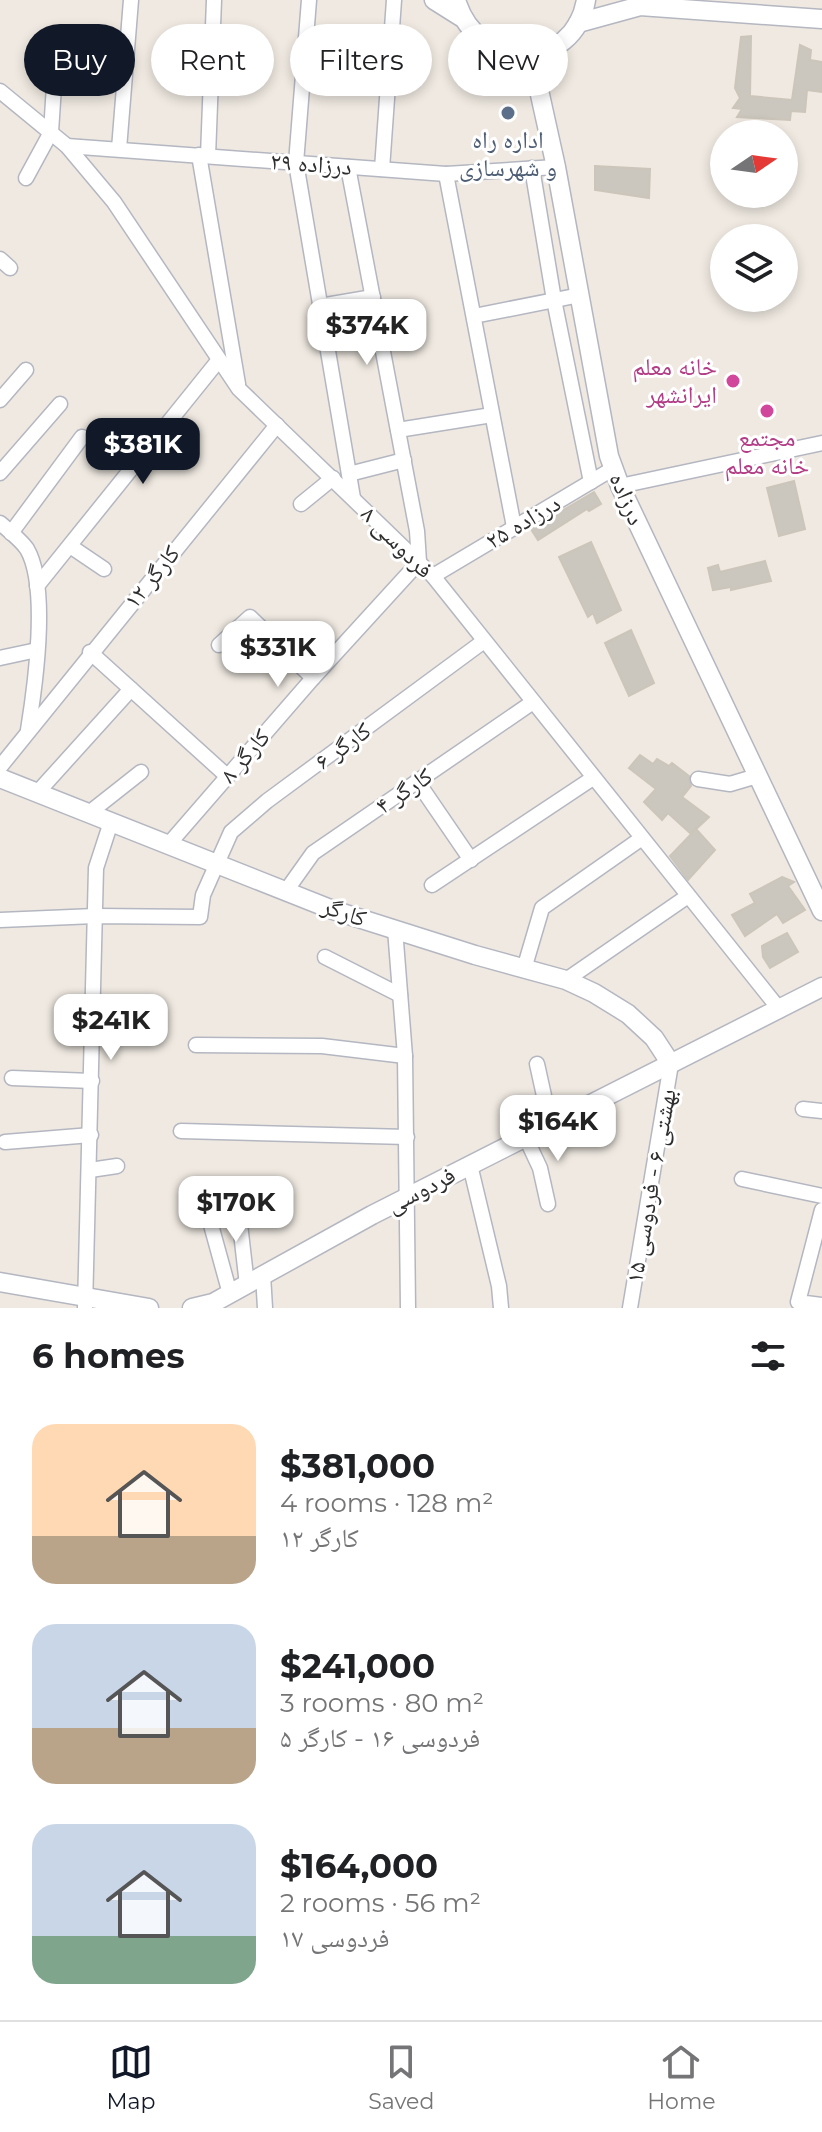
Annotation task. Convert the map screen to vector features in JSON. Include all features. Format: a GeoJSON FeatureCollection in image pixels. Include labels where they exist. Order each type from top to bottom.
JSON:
{"type":"FeatureCollection","features":[{"type":"Feature","properties":{"kind":"street"},"geometry":{"type":"LineString","coordinates":[[119,149],[131,0]]}},
{"type":"Feature","properties":{"kind":"street"},"geometry":{"type":"LineString","coordinates":[[214,0],[204,156],[239,389]]}},
{"type":"Feature","properties":{"kind":"street"},"geometry":{"type":"LineString","coordinates":[[309,0],[296,163],[353,498]]}},
{"type":"Feature","properties":{"kind":"street"},"geometry":{"type":"LineString","coordinates":[[382,169],[394,0]]}},
{"type":"Feature","properties":{"kind":"street"},"geometry":{"type":"LineString","coordinates":[[434,0],[459,8]]}},
{"type":"Feature","properties":{"kind":"street"},"geometry":{"type":"LineString","coordinates":[[568,34],[578,23],[586,0]]}},
{"type":"Feature","properties":{"kind":"street"},"geometry":{"type":"LineString","coordinates":[[578,23],[640,6],[822,19]]}},
{"type":"Feature","properties":{"kind":"street","name":"فردوسی ۸"},"geometry":{"type":"LineString","coordinates":[[0,91],[67,146],[114,202],[239,389],[433,576],[780,1010]]}},
{"type":"Feature","properties":{"kind":"street"},"geometry":{"type":"LineString","coordinates":[[26,178],[51,132],[53,96]]}},
{"type":"Feature","properties":{"kind":"street","name":"درزاده"},"geometry":{"type":"LineString","coordinates":[[540,96],[617,477],[822,911]]}},
{"type":"Feature","properties":{"kind":"street","name":"درزاده ۲۹"},"geometry":{"type":"LineString","coordinates":[[67,146],[446,174],[556,167]]}},
{"type":"Feature","properties":{"kind":"street"},"geometry":{"type":"LineString","coordinates":[[348,167],[417,531],[419,562]]}},
{"type":"Feature","properties":{"kind":"street"},"geometry":{"type":"LineString","coordinates":[[532,168],[554,300],[591,482]]}},
{"type":"Feature","properties":{"kind":"street"},"geometry":{"type":"LineString","coordinates":[[446,174],[514,527]]}},
{"type":"Feature","properties":{"kind":"street"},"geometry":{"type":"LineString","coordinates":[[474,316],[580,295]]}},
{"type":"Feature","properties":{"kind":"street"},"geometry":{"type":"LineString","coordinates":[[320,306],[373,297]]}},
{"type":"Feature","properties":{"kind":"street"},"geometry":{"type":"LineString","coordinates":[[37,586],[218,361]]}},
{"type":"Feature","properties":{"kind":"street"},"geometry":{"type":"LineString","coordinates":[[0,400],[26,370]]}},
{"type":"Feature","properties":{"kind":"street"},"geometry":{"type":"LineString","coordinates":[[0,473],[60,404]]}},
{"type":"Feature","properties":{"kind":"street"},"geometry":{"type":"LineString","coordinates":[[398,430],[492,415]]}},
{"type":"Feature","properties":{"kind":"street","name":"کارگر ۱۲"},"geometry":{"type":"LineString","coordinates":[[0,767],[90,652],[277,425]]}},
{"type":"Feature","properties":{"kind":"street"},"geometry":{"type":"LineString","coordinates":[[28,731],[37,650],[37,586],[27,549],[6,528],[82,437]]}},
{"type":"Feature","properties":{"kind":"street","name":"درزاده ۲۵"},"geometry":{"type":"LineString","coordinates":[[433,576],[591,482],[822,443]]}},
{"type":"Feature","properties":{"kind":"street"},"geometry":{"type":"LineString","coordinates":[[349,474],[404,460]]}},
{"type":"Feature","properties":{"kind":"street"},"geometry":{"type":"LineString","coordinates":[[301,504],[333,478]]}},
{"type":"Feature","properties":{"kind":"street"},"geometry":{"type":"LineString","coordinates":[[70,546],[104,569]]}},
{"type":"Feature","properties":{"kind":"street","name":"کارگر ۸"},"geometry":{"type":"LineString","coordinates":[[168,845],[419,562]]}},
{"type":"Feature","properties":{"kind":"street"},"geometry":{"type":"LineString","coordinates":[[219,645],[250,617],[313,678]]}},
{"type":"Feature","properties":{"kind":"street","name":"کارگر ۶"},"geometry":{"type":"LineString","coordinates":[[95,916],[200,917],[203,895],[231,832],[267,801],[484,641]]}},
{"type":"Feature","properties":{"kind":"street"},"geometry":{"type":"LineString","coordinates":[[0,658],[37,650]]}},
{"type":"Feature","properties":{"kind":"street"},"geometry":{"type":"LineString","coordinates":[[90,652],[227,776]]}},
{"type":"Feature","properties":{"kind":"street"},"geometry":{"type":"LineString","coordinates":[[37,793],[131,689]]}},
{"type":"Feature","properties":{"kind":"street","name":"کارگر ۴"},"geometry":{"type":"LineString","coordinates":[[286,891],[313,853],[533,702]]}},
{"type":"Feature","properties":{"kind":"street"},"geometry":{"type":"LineString","coordinates":[[89,813],[141,772]]}},
{"type":"Feature","properties":{"kind":"street"},"geometry":{"type":"LineString","coordinates":[[698,779],[730,784],[757,776]]}},
{"type":"Feature","properties":{"kind":"street","name":"کارگر"},"geometry":{"type":"LineString","coordinates":[[0,778],[333,910],[566,980],[628,1014],[654,1038],[671,1064]]}},
{"type":"Feature","properties":{"kind":"street"},"geometry":{"type":"LineString","coordinates":[[432,885],[593,778]]}},
{"type":"Feature","properties":{"kind":"street"},"geometry":{"type":"LineString","coordinates":[[417,781],[471,860]]}},
{"type":"Feature","properties":{"kind":"street"},"geometry":{"type":"LineString","coordinates":[[85,1302],[96,868],[111,822]]}},
{"type":"Feature","properties":{"kind":"street"},"geometry":{"type":"LineString","coordinates":[[524,969],[542,908],[642,838]]}},
{"type":"Feature","properties":{"kind":"street"},"geometry":{"type":"LineString","coordinates":[[566,980],[688,896]]}},
{"type":"Feature","properties":{"kind":"street"},"geometry":{"type":"LineString","coordinates":[[0,920],[95,916]]}},
{"type":"Feature","properties":{"kind":"street"},"geometry":{"type":"LineString","coordinates":[[395,929],[405,1056],[408,1308]]}},
{"type":"Feature","properties":{"kind":"street"},"geometry":{"type":"LineString","coordinates":[[325,957],[400,995]]}},
{"type":"Feature","properties":{"kind":"street","name":"فردوسی"},"geometry":{"type":"LineString","coordinates":[[192,1308],[219,1302],[409,1196],[822,987]]}},
{"type":"Feature","properties":{"kind":"street"},"geometry":{"type":"LineString","coordinates":[[196,1045],[322,1046],[405,1056]]}},
{"type":"Feature","properties":{"kind":"street"},"geometry":{"type":"LineString","coordinates":[[537,1064],[550,1123]]}},
{"type":"Feature","properties":{"kind":"street","name":"بهشتی ۶ - فردوسی ۱۵"},"geometry":{"type":"LineString","coordinates":[[630,1308],[671,1064]]}},
{"type":"Feature","properties":{"kind":"street"},"geometry":{"type":"LineString","coordinates":[[12,1078],[92,1081]]}},
{"type":"Feature","properties":{"kind":"street"},"geometry":{"type":"LineString","coordinates":[[803,1109],[822,1111]]}},
{"type":"Feature","properties":{"kind":"street"},"geometry":{"type":"LineString","coordinates":[[181,1131],[407,1137]]}},
{"type":"Feature","properties":{"kind":"street"},"geometry":{"type":"LineString","coordinates":[[5,1142],[91,1135]]}},
{"type":"Feature","properties":{"kind":"street"},"geometry":{"type":"LineString","coordinates":[[525,1136],[540,1168],[548,1204]]}},
{"type":"Feature","properties":{"kind":"street"},"geometry":{"type":"LineString","coordinates":[[470,1165],[499,1286],[501,1308]]}},
{"type":"Feature","properties":{"kind":"street"},"geometry":{"type":"LineString","coordinates":[[90,1170],[117,1166]]}},
{"type":"Feature","properties":{"kind":"street"},"geometry":{"type":"LineString","coordinates":[[742,1179],[822,1196]]}},
{"type":"Feature","properties":{"kind":"street"},"geometry":{"type":"LineString","coordinates":[[236,1189],[247,1285]]}},
{"type":"Feature","properties":{"kind":"street"},"geometry":{"type":"LineString","coordinates":[[205,1203],[219,1302]]}},
{"type":"Feature","properties":{"kind":"street"},"geometry":{"type":"LineString","coordinates":[[822,1210],[798,1302],[822,1305]]}},
{"type":"Feature","properties":{"kind":"street"},"geometry":{"type":"LineString","coordinates":[[263,1275],[265,1308]]}},
{"type":"Feature","properties":{"kind":"street"},"geometry":{"type":"LineString","coordinates":[[0,1282],[85,1302],[149,1308]]}},
{"type":"Feature","properties":{"kind":"building"},"geometry":{"type":"Polygon","coordinates":[[[751,36],[750,96],[792,100],[800,45],[811,50],[810,60],[822,62],[822,92],[807,90],[805,112],[791,111],[790,120],[737,117],[742,109],[733,108],[740,98],[735,88],[741,37],[751,36]]]}},
{"type":"Feature","properties":{"kind":"building"},"geometry":{"type":"Polygon","coordinates":[[[595,166],[650,169],[649,198],[595,190],[595,166]]]}},
{"type":"Feature","properties":{"kind":"building"},"geometry":{"type":"Polygon","coordinates":[[[794,481],[805,529],[779,536],[767,488],[794,481]]]}},
{"type":"Feature","properties":{"kind":"building"},"geometry":{"type":"Polygon","coordinates":[[[594,492],[601,504],[589,511],[587,509],[538,540],[531,529],[594,492]]]}},
{"type":"Feature","properties":{"kind":"building"},"geometry":{"type":"Polygon","coordinates":[[[591,542],[621,610],[597,623],[593,613],[588,617],[559,557],[591,542]]]}},
{"type":"Feature","properties":{"kind":"building"},"geometry":{"type":"Polygon","coordinates":[[[765,561],[771,581],[731,590],[731,587],[713,590],[708,568],[718,565],[720,572],[765,561]]]}},
{"type":"Feature","properties":{"kind":"building"},"geometry":{"type":"Polygon","coordinates":[[[631,630],[654,683],[629,696],[605,643],[631,630]]]}},
{"type":"Feature","properties":{"kind":"building"},"geometry":{"type":"Polygon","coordinates":[[[640,755],[653,764],[657,759],[669,766],[672,763],[689,776],[691,786],[682,797],[709,817],[691,834],[668,813],[662,820],[644,802],[656,789],[629,768],[640,755]]]}},
{"type":"Feature","properties":{"kind":"building"},"geometry":{"type":"Polygon","coordinates":[[[696,829],[715,850],[688,880],[670,856],[696,829]]]}},
{"type":"Feature","properties":{"kind":"building"},"geometry":{"type":"Polygon","coordinates":[[[782,877],[794,882],[788,886],[805,910],[783,923],[777,914],[745,936],[732,915],[755,903],[750,894],[782,877]]]}},
{"type":"Feature","properties":{"kind":"building"},"geometry":{"type":"Polygon","coordinates":[[[787,933],[798,952],[770,968],[763,957],[762,946],[787,933]]]}},
{"type":"Feature","properties":{"kind":"place","name":"اداره راه و شهرسازی"},"geometry":{"type":"Point","coordinates":[508,113]}},
{"type":"Feature","properties":{"kind":"place","name":"خانه معلم ایرانشهر"},"geometry":{"type":"Point","coordinates":[733,381]}},
{"type":"Feature","properties":{"kind":"place","name":"مجتمع خانه معلم"},"geometry":{"type":"Point","coordinates":[767,411]}}]}
